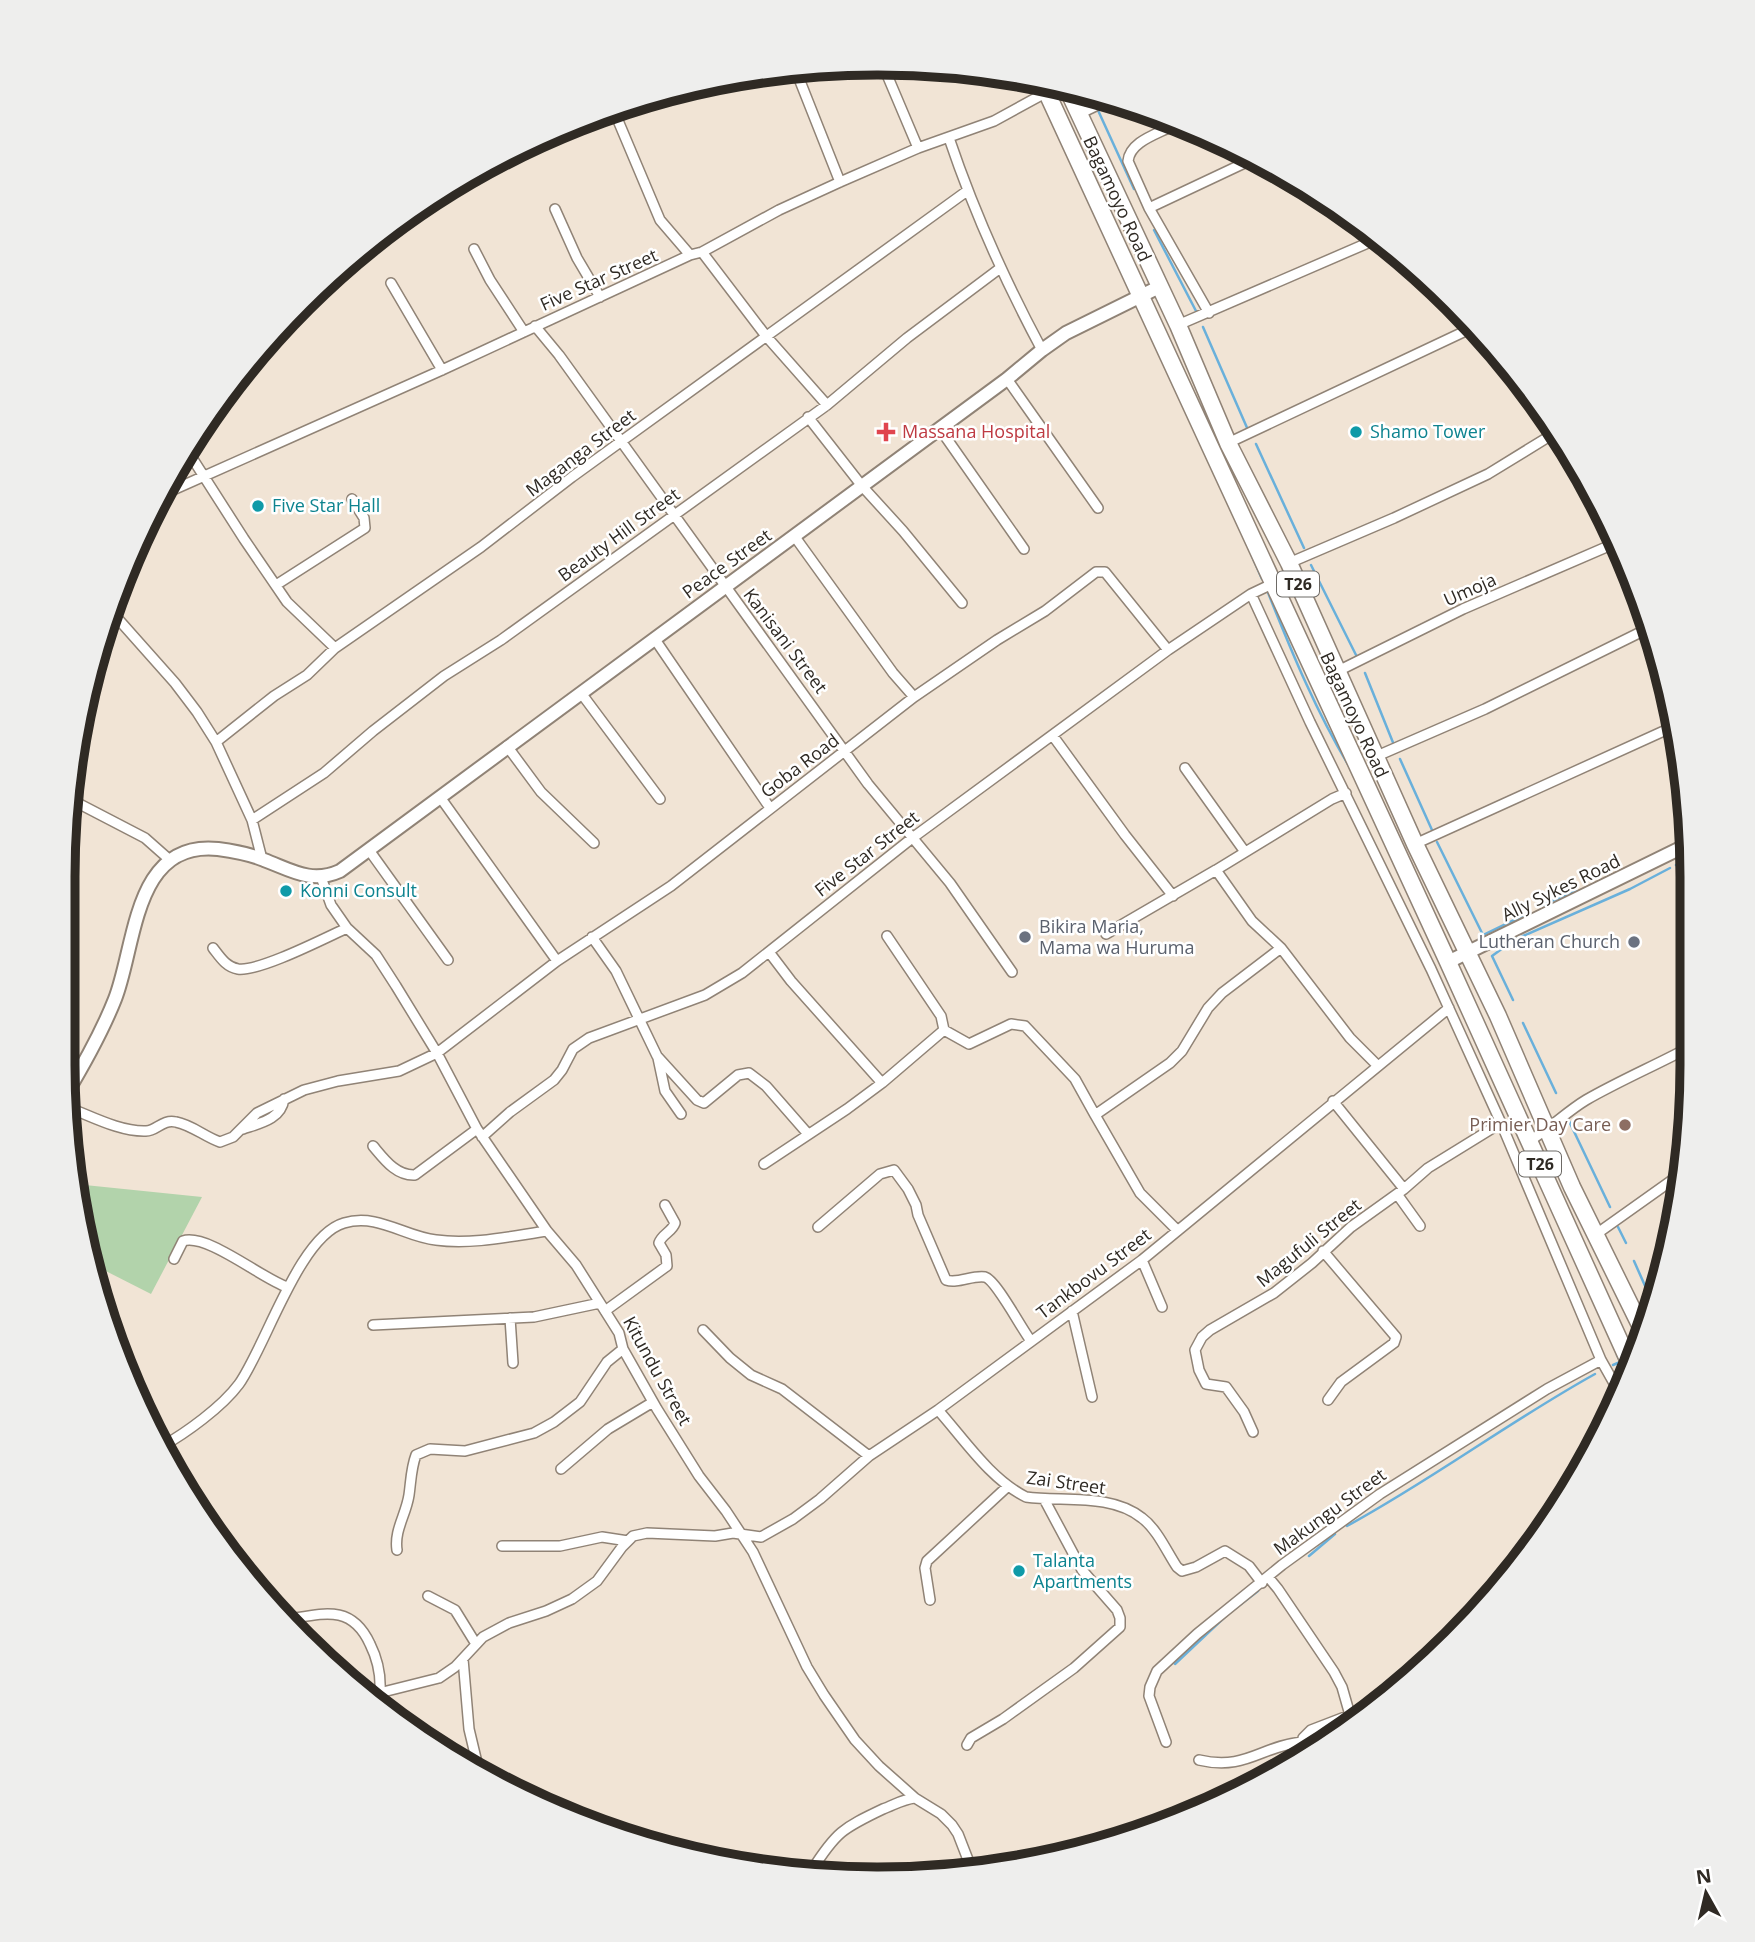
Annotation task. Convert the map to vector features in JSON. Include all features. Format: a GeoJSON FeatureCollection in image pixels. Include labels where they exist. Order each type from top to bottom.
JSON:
{"type":"FeatureCollection","features":[{"type":"Feature","properties":{"kind":"highway","name":"Bagamoyo Road"},"geometry":{"type":"LineString","coordinates":[[1048,94],[1626,1354]]}},
{"type":"Feature","properties":{"kind":"highway","name":"Bagamoyo Road"},"geometry":{"type":"LineString","coordinates":[[1073,100],[1178,325],[1228,443],[1289,563],[1595,1235],[1638,1320]]}},
{"type":"Feature","properties":{"kind":"street"},"geometry":{"type":"LineString","coordinates":[[887,75],[918,148]]}},
{"type":"Feature","properties":{"kind":"street"},"geometry":{"type":"LineString","coordinates":[[799,79],[840,181]]}},
{"type":"Feature","properties":{"kind":"street","name":"Five Star Street"},"geometry":{"type":"LineString","coordinates":[[176,488],[690,255],[702,252],[779,210],[840,181],[918,148],[994,121],[1036,92]]}},
{"type":"Feature","properties":{"kind":"street"},"geometry":{"type":"LineString","coordinates":[[1079,114],[1095,106]]}},
{"type":"Feature","properties":{"kind":"street"},"geometry":{"type":"LineString","coordinates":[[618,119],[660,220],[690,255]]}},
{"type":"Feature","properties":{"kind":"street"},"geometry":{"type":"LineString","coordinates":[[1166,129],[1146,139],[1129,154],[1128,161],[1149,208],[1209,313]]}},
{"type":"Feature","properties":{"kind":"street"},"geometry":{"type":"LineString","coordinates":[[949,138],[967,191],[999,268],[1042,349]]}},
{"type":"Feature","properties":{"kind":"street"},"geometry":{"type":"LineString","coordinates":[[1149,208],[1243,164]]}},
{"type":"Feature","properties":{"kind":"street","name":"Maganga Street"},"geometry":{"type":"LineString","coordinates":[[216,742],[274,696],[307,675],[335,648],[481,547],[572,477],[967,191]]}},
{"type":"Feature","properties":{"kind":"street"},"geometry":{"type":"LineString","coordinates":[[555,209],[576,258],[600,297]]}},
{"type":"Feature","properties":{"kind":"street"},"geometry":{"type":"LineString","coordinates":[[1178,325],[1368,243]]}},
{"type":"Feature","properties":{"kind":"street"},"geometry":{"type":"LineString","coordinates":[[474,249],[490,281],[524,332]]}},
{"type":"Feature","properties":{"kind":"street"},"geometry":{"type":"LineString","coordinates":[[702,252],[766,336],[827,405]]}},
{"type":"Feature","properties":{"kind":"street","name":"Beauty Hill Street"},"geometry":{"type":"LineString","coordinates":[[252,820],[324,773],[444,676],[501,640],[827,405],[907,338],[999,268]]}},
{"type":"Feature","properties":{"kind":"street"},"geometry":{"type":"LineString","coordinates":[[391,283],[442,370]]}},
{"type":"Feature","properties":{"kind":"street","name":"Peace Street"},"geometry":{"type":"LineString","coordinates":[[321,877],[340,870],[369,849],[795,537],[1007,379],[1042,349],[1066,333],[1158,287]]}},
{"type":"Feature","properties":{"kind":"street","name":"Kanisani Street"},"geometry":{"type":"LineString","coordinates":[[535,326],[847,751],[868,784],[950,883],[1012,972]]}},
{"type":"Feature","properties":{"kind":"street"},"geometry":{"type":"LineString","coordinates":[[1228,443],[1466,332]]}},
{"type":"Feature","properties":{"kind":"street"},"geometry":{"type":"LineString","coordinates":[[1007,379],[1098,508]]}},
{"type":"Feature","properties":{"kind":"street"},"geometry":{"type":"LineString","coordinates":[[808,417],[862,486],[962,603]]}},
{"type":"Feature","properties":{"kind":"street"},"geometry":{"type":"LineString","coordinates":[[940,429],[1024,549]]}},
{"type":"Feature","properties":{"kind":"street"},"geometry":{"type":"LineString","coordinates":[[1289,563],[1488,474],[1548,437]]}},
{"type":"Feature","properties":{"kind":"street"},"geometry":{"type":"LineString","coordinates":[[193,459],[287,602],[335,648]]}},
{"type":"Feature","properties":{"kind":"street"},"geometry":{"type":"LineString","coordinates":[[275,585],[365,528],[364,519],[352,499]]}},
{"type":"Feature","properties":{"kind":"street"},"geometry":{"type":"LineString","coordinates":[[795,537],[893,673],[914,697]]}},
{"type":"Feature","properties":{"kind":"street","name":"Umoja"},"geometry":{"type":"LineString","coordinates":[[1338,671],[1464,609],[1608,547]]}},
{"type":"Feature","properties":{"kind":"street","name":"Goba Road"},"geometry":{"type":"LineString","coordinates":[[77,1111],[143,1131],[155,1129],[165,1122],[176,1122],[220,1142],[242,1130],[257,1113],[284,1099],[319,1085],[399,1071],[437,1054],[557,961],[671,886],[914,697],[1045,611],[1096,572],[1105,572],[1168,650]]}},
{"type":"Feature","properties":{"kind":"street","name":"Five Star Street"},"geometry":{"type":"LineString","coordinates":[[385,1160],[406,1176],[415,1175],[554,1080],[573,1049],[589,1038],[705,995],[742,973],[911,839],[1168,650],[1251,594],[1272,584]]}},
{"type":"Feature","properties":{"kind":"street"},"geometry":{"type":"LineString","coordinates":[[1251,594],[1449,1008],[1501,1123],[1601,1360],[1614,1383]]}},
{"type":"Feature","properties":{"kind":"street"},"geometry":{"type":"LineString","coordinates":[[118,619],[175,683],[198,712],[216,742],[252,820],[262,859]]}},
{"type":"Feature","properties":{"kind":"street"},"geometry":{"type":"LineString","coordinates":[[1377,756],[1485,709],[1641,632]]}},
{"type":"Feature","properties":{"kind":"street"},"geometry":{"type":"LineString","coordinates":[[654,638],[769,808]]}},
{"type":"Feature","properties":{"kind":"street"},"geometry":{"type":"LineString","coordinates":[[581,693],[660,799]]}},
{"type":"Feature","properties":{"kind":"street"},"geometry":{"type":"LineString","coordinates":[[1415,844],[1666,730]]}},
{"type":"Feature","properties":{"kind":"street"},"geometry":{"type":"LineString","coordinates":[[1053,736],[1173,896]]}},
{"type":"Feature","properties":{"kind":"street"},"geometry":{"type":"LineString","coordinates":[[507,747],[541,792],[594,843]]}},
{"type":"Feature","properties":{"kind":"street"},"geometry":{"type":"LineString","coordinates":[[1185,768],[1245,852]]}},
{"type":"Feature","properties":{"kind":"street"},"geometry":{"type":"LineString","coordinates":[[1106,934],[1346,793]]}},
{"type":"Feature","properties":{"kind":"street"},"geometry":{"type":"LineString","coordinates":[[440,797],[557,961]]}},
{"type":"Feature","properties":{"kind":"street"},"geometry":{"type":"LineString","coordinates":[[79,804],[145,838],[171,861]]}},
{"type":"Feature","properties":{"kind":"street"},"geometry":{"type":"LineString","coordinates":[[76,1079],[115,1000],[136,914],[144,893],[171,861],[186,853],[214,849],[262,859],[304,876],[321,877]]}},
{"type":"Feature","properties":{"kind":"street"},"geometry":{"type":"LineString","coordinates":[[369,849],[448,960]]}},
{"type":"Feature","properties":{"kind":"street","name":"Ally Sykes Road"},"geometry":{"type":"LineString","coordinates":[[1448,962],[1679,849]]}},
{"type":"Feature","properties":{"kind":"street"},"geometry":{"type":"LineString","coordinates":[[1216,870],[1252,921],[1281,948],[1350,1038],[1377,1065]]}},
{"type":"Feature","properties":{"kind":"street","name":"Kitundu Street"},"geometry":{"type":"LineString","coordinates":[[321,877],[331,905],[348,928],[376,955],[437,1054],[480,1133],[547,1231],[576,1265],[619,1333],[623,1349],[653,1402],[699,1476],[753,1552],[807,1667],[824,1695],[855,1740],[878,1766],[915,1798],[941,1814],[951,1825],[969,1861]]}},
{"type":"Feature","properties":{"kind":"street"},"geometry":{"type":"LineString","coordinates":[[213,948],[225,964],[242,969],[296,951],[348,928]]}},
{"type":"Feature","properties":{"kind":"street"},"geometry":{"type":"LineString","coordinates":[[887,936],[931,998],[941,1016],[944,1030],[969,1044],[1011,1024],[1025,1026],[1075,1079],[1140,1193],[1177,1230]]}},
{"type":"Feature","properties":{"kind":"street"},"geometry":{"type":"LineString","coordinates":[[592,937],[616,971],[657,1056],[665,1091],[681,1114]]}},
{"type":"Feature","properties":{"kind":"street"},"geometry":{"type":"LineString","coordinates":[[1095,1115],[1170,1063],[1182,1051],[1208,1008],[1222,993],[1281,948]]}},
{"type":"Feature","properties":{"kind":"street"},"geometry":{"type":"LineString","coordinates":[[769,952],[791,981],[882,1083]]}},
{"type":"Feature","properties":{"kind":"street","name":"Tankbovu Street"},"geometry":{"type":"LineString","coordinates":[[502,1546],[560,1545],[602,1537],[628,1541],[640,1534],[715,1536],[733,1533],[761,1537],[793,1519],[869,1456],[938,1410],[1142,1260],[1449,1008]]}},
{"type":"Feature","properties":{"kind":"street"},"geometry":{"type":"LineString","coordinates":[[1462,1037],[1477,1029]]}},
{"type":"Feature","properties":{"kind":"street"},"geometry":{"type":"LineString","coordinates":[[764,1164],[882,1083],[944,1030]]}},
{"type":"Feature","properties":{"kind":"street"},"geometry":{"type":"LineString","coordinates":[[1529,1141],[1585,1101],[1680,1052]]}},
{"type":"Feature","properties":{"kind":"street"},"geometry":{"type":"LineString","coordinates":[[657,1056],[684,1088],[702,1103],[738,1075],[749,1073],[766,1086],[808,1134]]}},
{"type":"Feature","properties":{"kind":"street"},"geometry":{"type":"LineString","coordinates":[[1333,1101],[1401,1191],[1420,1226]]}},
{"type":"Feature","properties":{"kind":"street","name":"Magufuli Street"},"geometry":{"type":"LineString","coordinates":[[1253,1432],[1244,1412],[1226,1387],[1206,1384],[1203,1379],[1196,1359],[1196,1345],[1202,1337],[1219,1324],[1275,1293],[1351,1227],[1428,1168],[1501,1123]]}},
{"type":"Feature","properties":{"kind":"street"},"geometry":{"type":"LineString","coordinates":[[373,1146],[385,1160],[375,1167]]}},
{"type":"Feature","properties":{"kind":"street"},"geometry":{"type":"LineString","coordinates":[[818,1227],[880,1174],[894,1170],[916,1205],[946,1280],[953,1282],[979,1277],[991,1280],[998,1286],[1014,1318],[1031,1341]]}},
{"type":"Feature","properties":{"kind":"street"},"geometry":{"type":"LineString","coordinates":[[1595,1235],[1671,1181]]}},
{"type":"Feature","properties":{"kind":"street"},"geometry":{"type":"LineString","coordinates":[[373,1325],[510,1318],[602,1307],[667,1266],[666,1255],[659,1242],[674,1228],[675,1223],[665,1205]]}},
{"type":"Feature","properties":{"kind":"street"},"geometry":{"type":"LineString","coordinates":[[170,1441],[187,1431],[239,1384],[287,1287],[331,1227],[356,1220],[379,1222],[433,1240],[447,1241],[547,1231]]}},
{"type":"Feature","properties":{"kind":"street"},"geometry":{"type":"LineString","coordinates":[[174,1259],[183,1241],[193,1240],[234,1257],[287,1287]]}},
{"type":"Feature","properties":{"kind":"street"},"geometry":{"type":"LineString","coordinates":[[1323,1251],[1396,1337],[1394,1343],[1341,1382],[1328,1400]]}},
{"type":"Feature","properties":{"kind":"street"},"geometry":{"type":"LineString","coordinates":[[1142,1260],[1162,1307]]}},
{"type":"Feature","properties":{"kind":"street"},"geometry":{"type":"LineString","coordinates":[[1072,1311],[1092,1397]]}},
{"type":"Feature","properties":{"kind":"street"},"geometry":{"type":"LineString","coordinates":[[510,1318],[513,1363]]}},
{"type":"Feature","properties":{"kind":"street"},"geometry":{"type":"LineString","coordinates":[[703,1330],[751,1375],[782,1389],[869,1456]]}},
{"type":"Feature","properties":{"kind":"street"},"geometry":{"type":"LineString","coordinates":[[397,1550],[395,1537],[407,1505],[412,1464],[416,1455],[430,1449],[465,1451],[534,1433],[580,1402],[607,1362],[623,1349]]}},
{"type":"Feature","properties":{"kind":"street","name":"Makungu Street"},"geometry":{"type":"LineString","coordinates":[[1166,1742],[1149,1696],[1153,1677],[1205,1626],[1304,1549],[1410,1473],[1547,1389],[1601,1360]]}},
{"type":"Feature","properties":{"kind":"street"},"geometry":{"type":"LineString","coordinates":[[561,1469],[608,1429],[653,1402]]}},
{"type":"Feature","properties":{"kind":"street","name":"Zai Street"},"geometry":{"type":"LineString","coordinates":[[938,1410],[1007,1487],[1026,1497],[1107,1503],[1125,1509],[1144,1519],[1177,1567],[1182,1570],[1196,1567],[1225,1551],[1266,1580]]}},
{"type":"Feature","properties":{"kind":"street"},"geometry":{"type":"LineString","coordinates":[[930,1600],[925,1568],[927,1560],[1007,1487]]}},
{"type":"Feature","properties":{"kind":"street"},"geometry":{"type":"LineString","coordinates":[[967,1745],[971,1738],[1061,1678],[1120,1628],[1117,1609],[1082,1570],[1044,1499]]}},
{"type":"Feature","properties":{"kind":"street"},"geometry":{"type":"LineString","coordinates":[[297,1618],[329,1613],[357,1622],[374,1652],[380,1673],[380,1692],[439,1678],[447,1674],[483,1637],[503,1626],[546,1611],[584,1591],[597,1581],[628,1541]]}},
{"type":"Feature","properties":{"kind":"street"},"geometry":{"type":"LineString","coordinates":[[1266,1580],[1279,1588],[1334,1672],[1352,1711]]}},
{"type":"Feature","properties":{"kind":"street"},"geometry":{"type":"LineString","coordinates":[[428,1596],[455,1610],[476,1644]]}},
{"type":"Feature","properties":{"kind":"street"},"geometry":{"type":"LineString","coordinates":[[463,1659],[469,1730],[476,1759]]}},
{"type":"Feature","properties":{"kind":"street"},"geometry":{"type":"LineString","coordinates":[[1199,1760],[1231,1764],[1287,1744],[1302,1742],[1311,1730],[1336,1723]]}},
{"type":"Feature","properties":{"kind":"street"},"geometry":{"type":"LineString","coordinates":[[816,1864],[831,1842],[849,1825],[902,1801],[915,1798]]}},
{"type":"Feature","properties":{"kind":"green space"},"geometry":{"type":"Polygon","coordinates":[[[85,1185],[202,1197],[151,1294],[102,1269],[85,1185]]]}},
{"type":"Feature","properties":{"kind":"waterway"},"geometry":{"type":"LineString","coordinates":[[1096,106],[1134,189]]}},
{"type":"Feature","properties":{"kind":"waterway"},"geometry":{"type":"LineString","coordinates":[[1154,230],[1196,311]]}},
{"type":"Feature","properties":{"kind":"waterway"},"geometry":{"type":"LineString","coordinates":[[1203,327],[1248,430]]}},
{"type":"Feature","properties":{"kind":"waterway"},"geometry":{"type":"LineString","coordinates":[[1256,444],[1304,548]]}},
{"type":"Feature","properties":{"kind":"waterway"},"geometry":{"type":"LineString","coordinates":[[1252,556],[1262,579]]}},
{"type":"Feature","properties":{"kind":"waterway"},"geometry":{"type":"LineString","coordinates":[[1311,565],[1356,655]]}},
{"type":"Feature","properties":{"kind":"waterway"},"geometry":{"type":"LineString","coordinates":[[1267,590],[1316,705],[1352,771]]}},
{"type":"Feature","properties":{"kind":"waterway"},"geometry":{"type":"LineString","coordinates":[[1365,673],[1394,745]]}},
{"type":"Feature","properties":{"kind":"waterway"},"geometry":{"type":"LineString","coordinates":[[1400,759],[1432,830]]}},
{"type":"Feature","properties":{"kind":"waterway"},"geometry":{"type":"LineString","coordinates":[[1437,842],[1483,935],[1526,914]]}},
{"type":"Feature","properties":{"kind":"waterway"},"geometry":{"type":"LineString","coordinates":[[1676,865],[1679,862]]}},
{"type":"Feature","properties":{"kind":"waterway"},"geometry":{"type":"LineString","coordinates":[[1513,1000],[1492,956],[1514,940],[1630,889],[1670,868]]}},
{"type":"Feature","properties":{"kind":"waterway"},"geometry":{"type":"LineString","coordinates":[[1543,905],[1576,890]]}},
{"type":"Feature","properties":{"kind":"waterway"},"geometry":{"type":"LineString","coordinates":[[1523,1023],[1556,1093]]}},
{"type":"Feature","properties":{"kind":"waterway"},"geometry":{"type":"LineString","coordinates":[[1569,1121],[1610,1207]]}},
{"type":"Feature","properties":{"kind":"waterway"},"geometry":{"type":"LineString","coordinates":[[1618,1227],[1626,1243]]}},
{"type":"Feature","properties":{"kind":"waterway"},"geometry":{"type":"LineString","coordinates":[[1634,1261],[1647,1290]]}},
{"type":"Feature","properties":{"kind":"waterway"},"geometry":{"type":"LineString","coordinates":[[1617,1355],[1622,1364]]}},
{"type":"Feature","properties":{"kind":"waterway"},"geometry":{"type":"LineString","coordinates":[[1613,1365],[1620,1362]]}},
{"type":"Feature","properties":{"kind":"waterway"},"geometry":{"type":"LineString","coordinates":[[1347,1526],[1595,1374]]}},
{"type":"Feature","properties":{"kind":"waterway"},"geometry":{"type":"LineString","coordinates":[[1309,1556],[1335,1534]]}},
{"type":"Feature","properties":{"kind":"waterway"},"geometry":{"type":"LineString","coordinates":[[1175,1664],[1228,1614],[1258,1591]]}},
{"type":"Feature","properties":{"kind":"place","name":"Massana Hospital"},"geometry":{"type":"Point","coordinates":[886,432]}},
{"type":"Feature","properties":{"kind":"place","name":"Shamo Tower"},"geometry":{"type":"Point","coordinates":[1356,432]}},
{"type":"Feature","properties":{"kind":"place","name":"Five Star Hall"},"geometry":{"type":"Point","coordinates":[258,506]}},
{"type":"Feature","properties":{"kind":"place","name":"Konni Consult"},"geometry":{"type":"Point","coordinates":[286,891]}},
{"type":"Feature","properties":{"kind":"place","name":"Bikira Maria, Mama wa Huruma"},"geometry":{"type":"Point","coordinates":[1025,937]}},
{"type":"Feature","properties":{"kind":"place","name":"Lutheran Church"},"geometry":{"type":"Point","coordinates":[1634,942]}},
{"type":"Feature","properties":{"kind":"place","name":"Primier Day Care"},"geometry":{"type":"Point","coordinates":[1625,1125]}},
{"type":"Feature","properties":{"kind":"place","name":"Talanta Apartments"},"geometry":{"type":"Point","coordinates":[1019,1571]}}]}
